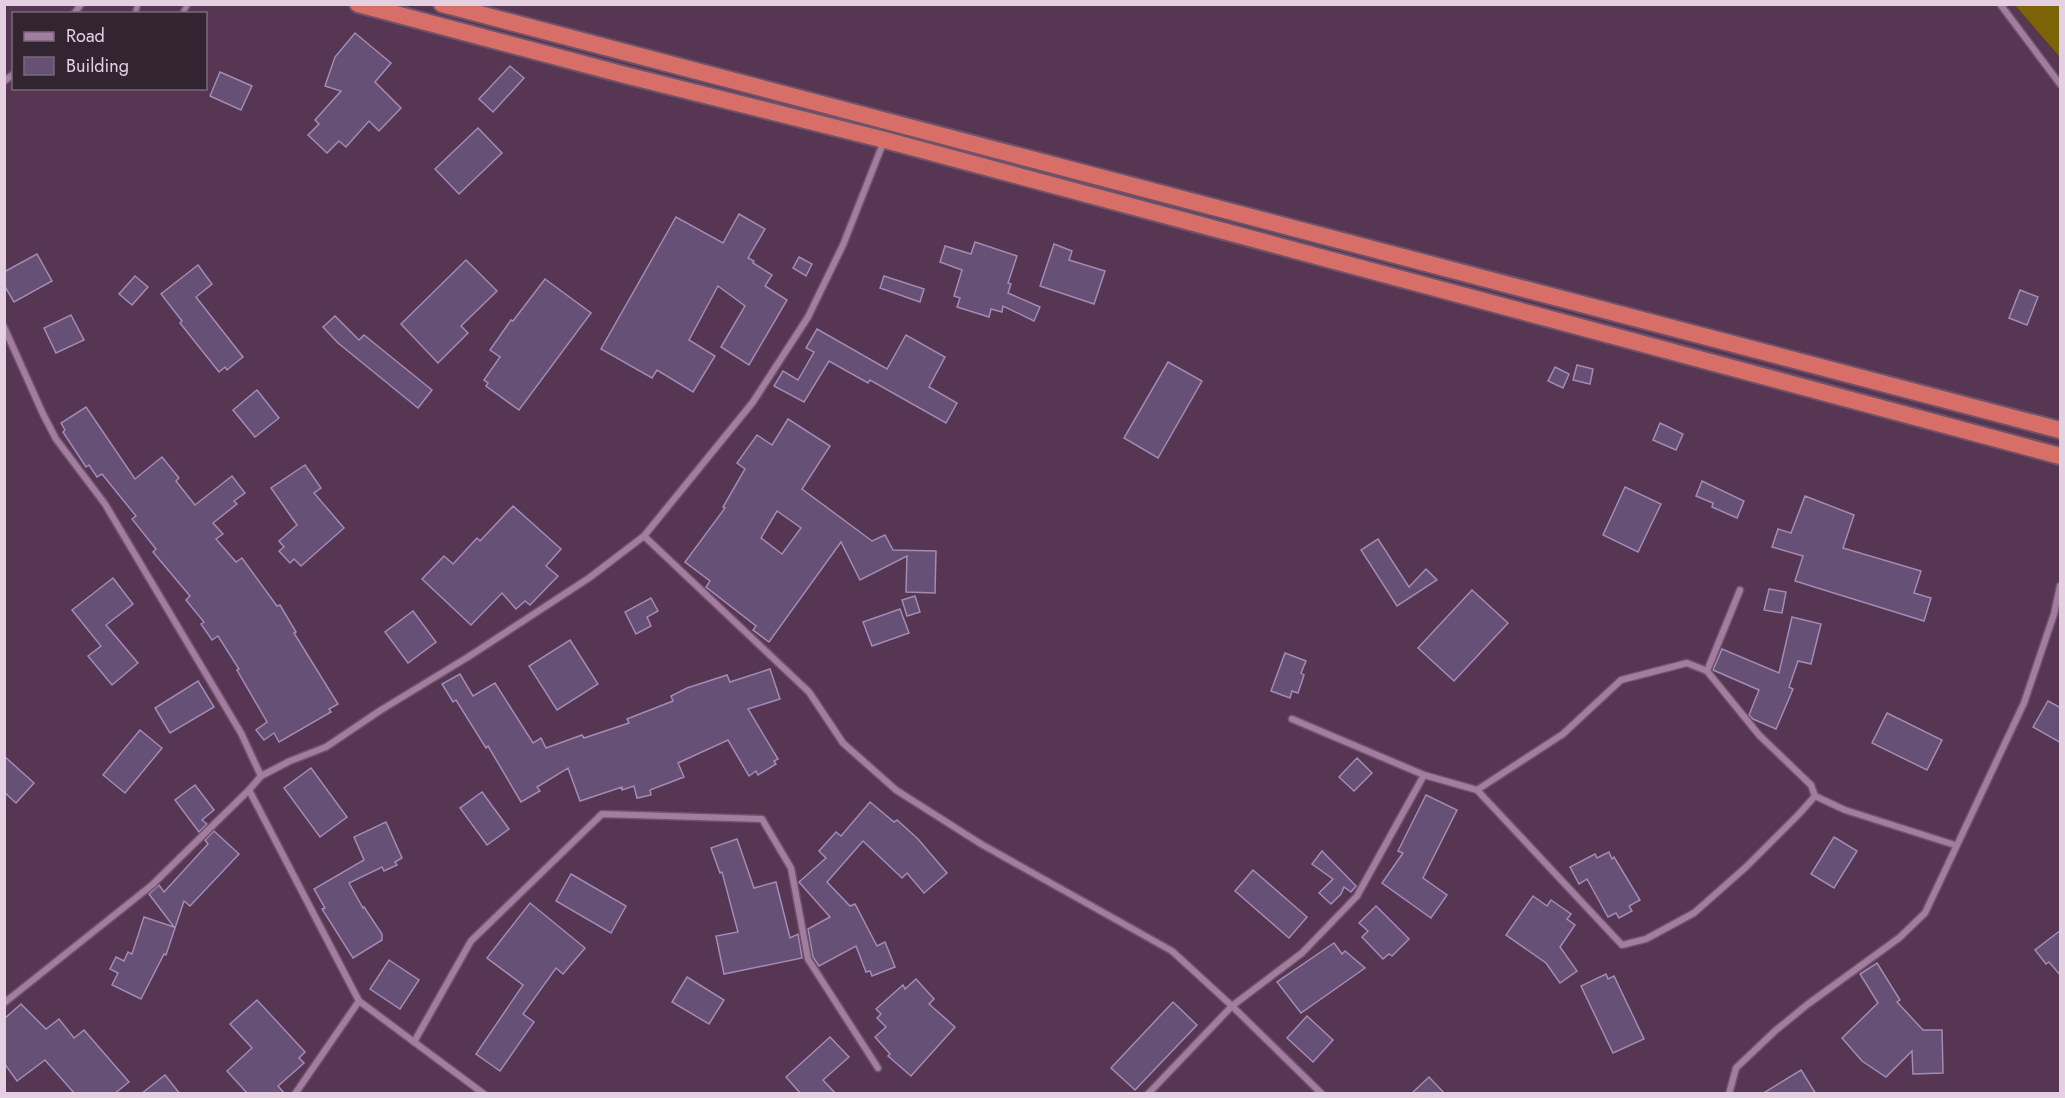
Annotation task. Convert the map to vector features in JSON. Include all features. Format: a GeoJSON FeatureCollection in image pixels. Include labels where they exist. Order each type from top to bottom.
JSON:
{"type":"FeatureCollection","features":[{"type":"Feature","properties":{"kind":"highway"},"geometry":{"type":"LineString","coordinates":[[358,4],[640,79],[885,140],[2061,456]]}},
{"type":"Feature","properties":{"kind":"highway"},"geometry":{"type":"LineString","coordinates":[[442,4],[2061,430]]}},
{"type":"Feature","properties":{"kind":"street"},"geometry":{"type":"LineString","coordinates":[[2000,4],[2061,84]]}},
{"type":"Feature","properties":{"kind":"street"},"geometry":{"type":"LineString","coordinates":[[4,1003],[152,885],[261,776],[290,761],[326,747],[589,578],[644,536],[753,402],[808,317],[843,245],[885,140]]}},
{"type":"Feature","properties":{"kind":"street"},"geometry":{"type":"LineString","coordinates":[[4,327],[56,439],[105,504],[241,733],[261,776]]}},
{"type":"Feature","properties":{"kind":"street"},"geometry":{"type":"LineString","coordinates":[[644,536],[809,692],[843,743],[896,790],[981,844],[1172,951],[1322,1094]]}},
{"type":"Feature","properties":{"kind":"street"},"geometry":{"type":"LineString","coordinates":[[1729,1094],[1736,1068],[1775,1031],[1808,1004],[1899,938],[1925,913],[2024,703],[2061,586]]}},
{"type":"Feature","properties":{"kind":"street"},"geometry":{"type":"LineString","coordinates":[[1707,671],[1740,590]]}},
{"type":"Feature","properties":{"kind":"street"},"geometry":{"type":"LineString","coordinates":[[1477,790],[1563,734],[1621,680],[1687,663],[1707,671],[1760,735],[1811,785],[1815,796],[1845,810],[1956,845]]}},
{"type":"Feature","properties":{"kind":"street"},"geometry":{"type":"LineString","coordinates":[[1292,719],[1424,775],[1477,790],[1622,945],[1646,939],[1694,913],[1746,867],[1815,796]]}},
{"type":"Feature","properties":{"kind":"street"},"geometry":{"type":"LineString","coordinates":[[1148,1094],[1232,1006],[1302,953],[1357,896],[1424,775]]}},
{"type":"Feature","properties":{"kind":"street"},"geometry":{"type":"LineString","coordinates":[[249,790],[359,1001],[484,1094]]}},
{"type":"Feature","properties":{"kind":"street"},"geometry":{"type":"LineString","coordinates":[[414,1042],[471,941],[602,814],[762,819],[791,868],[808,959],[878,1068]]}},
{"type":"Feature","properties":{"kind":"street"},"geometry":{"type":"LineString","coordinates":[[295,1094],[359,1001]]}},
{"type":"Feature","properties":{"kind":"shaded area"},"geometry":{"type":"Polygon","coordinates":[[[2015,5],[2060,5],[2060,57],[2015,5]]]}},
{"type":"Feature","properties":{"kind":"building"},"geometry":{"type":"Polygon","coordinates":[[[355,33],[391,63],[375,82],[401,108],[379,131],[369,121],[346,147],[339,141],[327,153],[308,135],[319,124],[315,120],[341,91],[325,86],[335,57],[355,33]]]}},
{"type":"Feature","properties":{"kind":"building"},"geometry":{"type":"Polygon","coordinates":[[[510,66],[524,78],[493,112],[479,99],[510,66]]]}},
{"type":"Feature","properties":{"kind":"building"},"geometry":{"type":"Polygon","coordinates":[[[220,72],[252,86],[241,110],[210,96],[220,72]]]}},
{"type":"Feature","properties":{"kind":"building"},"geometry":{"type":"Polygon","coordinates":[[[478,128],[502,153],[459,194],[435,169],[478,128]]]}},
{"type":"Feature","properties":{"kind":"building"},"geometry":{"type":"Polygon","coordinates":[[[739,214],[765,229],[748,258],[772,275],[765,286],[787,300],[749,365],[721,347],[745,306],[718,286],[689,340],[715,356],[693,392],[657,370],[652,378],[601,349],[676,217],[723,243],[739,214]]]}},
{"type":"Feature","properties":{"kind":"building"},"geometry":{"type":"Polygon","coordinates":[[[975,242],[1017,256],[1008,283],[1011,284],[1008,293],[1040,307],[1034,321],[1003,306],[1002,312],[991,309],[989,317],[957,307],[960,298],[954,296],[962,270],[940,262],[945,246],[971,254],[975,242]]]}},
{"type":"Feature","properties":{"kind":"building"},"geometry":{"type":"Polygon","coordinates":[[[1054,244],[1072,251],[1069,260],[1105,271],[1094,304],[1040,286],[1054,244]]]}},
{"type":"Feature","properties":{"kind":"building"},"geometry":{"type":"Polygon","coordinates":[[[37,254],[52,281],[14,302],[4,285],[4,272],[37,254]]]}},
{"type":"Feature","properties":{"kind":"building"},"geometry":{"type":"Polygon","coordinates":[[[799,257],[812,264],[806,276],[793,268],[799,257]]]}},
{"type":"Feature","properties":{"kind":"building"},"geometry":{"type":"Polygon","coordinates":[[[466,260],[497,291],[461,326],[468,333],[438,363],[401,324],[466,260]]]}},
{"type":"Feature","properties":{"kind":"building"},"geometry":{"type":"Polygon","coordinates":[[[198,265],[212,284],[196,297],[243,357],[227,370],[225,367],[219,372],[180,323],[182,321],[161,294],[198,265]]]}},
{"type":"Feature","properties":{"kind":"building"},"geometry":{"type":"Polygon","coordinates":[[[135,276],[148,287],[132,305],[119,294],[135,276]]]}},
{"type":"Feature","properties":{"kind":"building"},"geometry":{"type":"Polygon","coordinates":[[[884,276],[924,289],[920,302],[880,288],[884,276]]]}},
{"type":"Feature","properties":{"kind":"building"},"geometry":{"type":"Polygon","coordinates":[[[545,279],[591,313],[519,410],[486,386],[488,383],[484,380],[500,357],[490,350],[545,279]]]}},
{"type":"Feature","properties":{"kind":"building"},"geometry":{"type":"Polygon","coordinates":[[[2020,290],[2038,297],[2027,325],[2009,318],[2020,290]]]}},
{"type":"Feature","properties":{"kind":"building"},"geometry":{"type":"Polygon","coordinates":[[[71,315],[84,340],[56,353],[44,328],[71,315]]]}},
{"type":"Feature","properties":{"kind":"building"},"geometry":{"type":"Polygon","coordinates":[[[335,316],[359,340],[364,335],[432,390],[418,408],[338,343],[323,327],[335,316]]]}},
{"type":"Feature","properties":{"kind":"building"},"geometry":{"type":"Polygon","coordinates":[[[817,329],[887,369],[906,335],[945,357],[929,387],[957,403],[946,423],[870,380],[868,383],[829,361],[804,402],[774,386],[783,371],[798,380],[814,352],[806,348],[817,329]]]}},
{"type":"Feature","properties":{"kind":"building"},"geometry":{"type":"Polygon","coordinates":[[[1168,362],[1202,381],[1158,458],[1124,438],[1168,362]]]}},
{"type":"Feature","properties":{"kind":"building"},"geometry":{"type":"Polygon","coordinates":[[[1577,365],[1593,369],[1590,384],[1573,380],[1577,365]]]}},
{"type":"Feature","properties":{"kind":"building"},"geometry":{"type":"Polygon","coordinates":[[[1555,367],[1569,374],[1563,388],[1548,381],[1555,367]]]}},
{"type":"Feature","properties":{"kind":"building"},"geometry":{"type":"Polygon","coordinates":[[[257,390],[279,418],[255,437],[233,410],[257,390]]]}},
{"type":"Feature","properties":{"kind":"building"},"geometry":{"type":"Polygon","coordinates":[[[86,407],[135,479],[162,457],[179,478],[176,481],[195,505],[232,476],[245,493],[234,501],[237,504],[213,523],[223,534],[216,539],[236,562],[242,558],[277,606],[280,605],[296,632],[294,633],[338,704],[329,709],[331,712],[279,742],[274,733],[264,740],[256,730],[267,722],[237,670],[239,669],[218,636],[212,640],[201,624],[204,622],[186,600],[190,596],[153,552],[156,549],[132,519],[136,516],[102,474],[97,477],[89,465],[86,467],[63,432],[65,430],[61,423],[86,407]]]}},
{"type":"Feature","properties":{"kind":"building"},"geometry":{"type":"Polygon","coordinates":[[[788,419],[830,446],[802,489],[872,541],[885,535],[893,550],[936,551],[935,593],[906,592],[907,556],[860,580],[841,542],[769,642],[753,630],[756,626],[706,587],[710,581],[685,562],[725,508],[723,507],[745,469],[737,463],[757,435],[772,445],[788,419]],[[777,511],[761,538],[782,554],[801,528],[777,511]]]}},
{"type":"Feature","properties":{"kind":"building"},"geometry":{"type":"Polygon","coordinates":[[[1660,423],[1683,434],[1676,450],[1653,440],[1660,423]]]}},
{"type":"Feature","properties":{"kind":"building"},"geometry":{"type":"Polygon","coordinates":[[[305,465],[321,488],[314,493],[344,528],[301,566],[294,559],[290,563],[279,551],[284,547],[279,541],[297,525],[271,488],[305,465]]]}},
{"type":"Feature","properties":{"kind":"building"},"geometry":{"type":"Polygon","coordinates":[[[1702,481],[1744,501],[1737,518],[1712,507],[1713,503],[1696,496],[1702,481]]]}},
{"type":"Feature","properties":{"kind":"building"},"geometry":{"type":"Polygon","coordinates":[[[1625,487],[1661,504],[1638,552],[1603,535],[1625,487]]]}},
{"type":"Feature","properties":{"kind":"building"},"geometry":{"type":"Polygon","coordinates":[[[1805,496],[1854,515],[1843,548],[1921,571],[1914,593],[1931,598],[1924,621],[1795,581],[1803,556],[1772,547],[1778,529],[1791,533],[1805,496]]]}},
{"type":"Feature","properties":{"kind":"building"},"geometry":{"type":"Polygon","coordinates":[[[513,506],[561,549],[546,566],[558,576],[530,605],[525,601],[516,609],[502,593],[471,625],[422,579],[444,556],[453,564],[477,538],[480,541],[513,506]]]}},
{"type":"Feature","properties":{"kind":"building"},"geometry":{"type":"Polygon","coordinates":[[[1378,539],[1409,587],[1426,569],[1437,580],[1397,606],[1361,550],[1378,539]]]}},
{"type":"Feature","properties":{"kind":"building"},"geometry":{"type":"Polygon","coordinates":[[[113,578],[133,604],[106,625],[138,663],[112,685],[88,656],[101,646],[72,610],[113,578]]]}},
{"type":"Feature","properties":{"kind":"building"},"geometry":{"type":"Polygon","coordinates":[[[1769,589],[1786,592],[1782,613],[1764,610],[1769,589]]]}},
{"type":"Feature","properties":{"kind":"building"},"geometry":{"type":"Polygon","coordinates":[[[1472,590],[1508,623],[1454,681],[1418,648],[1472,590]]]}},
{"type":"Feature","properties":{"kind":"building"},"geometry":{"type":"Polygon","coordinates":[[[915,596],[920,612],[907,616],[902,600],[915,596]]]}},
{"type":"Feature","properties":{"kind":"building"},"geometry":{"type":"Polygon","coordinates":[[[651,598],[658,611],[647,617],[651,626],[636,634],[625,612],[651,598]]]}},
{"type":"Feature","properties":{"kind":"building"},"geometry":{"type":"Polygon","coordinates":[[[900,609],[909,633],[872,646],[863,622],[900,609]]]}},
{"type":"Feature","properties":{"kind":"building"},"geometry":{"type":"Polygon","coordinates":[[[413,611],[436,642],[408,663],[385,632],[413,611]]]}},
{"type":"Feature","properties":{"kind":"building"},"geometry":{"type":"Polygon","coordinates":[[[1792,617],[1821,624],[1811,664],[1798,661],[1789,687],[1793,689],[1776,729],[1749,715],[1759,690],[1713,670],[1722,649],[1779,673],[1792,617]]]}},
{"type":"Feature","properties":{"kind":"building"},"geometry":{"type":"Polygon","coordinates":[[[570,640],[598,684],[557,710],[529,666],[570,640]]]}},
{"type":"Feature","properties":{"kind":"building"},"geometry":{"type":"Polygon","coordinates":[[[1285,653],[1306,661],[1301,673],[1304,675],[1298,693],[1292,691],[1290,698],[1271,691],[1285,653]]]}},
{"type":"Feature","properties":{"kind":"building"},"geometry":{"type":"Polygon","coordinates":[[[770,669],[780,699],[748,709],[778,759],[774,761],[776,764],[758,775],[756,771],[749,776],[728,740],[678,763],[684,777],[650,790],[651,795],[637,798],[634,786],[622,790],[622,787],[580,801],[568,768],[537,787],[540,791],[521,802],[488,746],[486,748],[456,700],[453,702],[442,684],[460,674],[473,696],[495,683],[533,743],[541,738],[546,748],[582,735],[584,738],[629,723],[627,719],[673,701],[671,696],[687,688],[727,675],[730,682],[770,669]]]}},
{"type":"Feature","properties":{"kind":"building"},"geometry":{"type":"Polygon","coordinates":[[[198,681],[214,707],[170,733],[155,708],[198,681]]]}},
{"type":"Feature","properties":{"kind":"building"},"geometry":{"type":"Polygon","coordinates":[[[2048,701],[2061,708],[2061,743],[2033,727],[2048,701]]]}},
{"type":"Feature","properties":{"kind":"building"},"geometry":{"type":"Polygon","coordinates":[[[1887,713],[1942,740],[1927,770],[1872,743],[1887,713]]]}},
{"type":"Feature","properties":{"kind":"building"},"geometry":{"type":"Polygon","coordinates":[[[140,730],[162,748],[125,793],[103,775],[140,730]]]}},
{"type":"Feature","properties":{"kind":"building"},"geometry":{"type":"Polygon","coordinates":[[[4,756],[34,783],[16,803],[4,792],[4,756]]]}},
{"type":"Feature","properties":{"kind":"building"},"geometry":{"type":"Polygon","coordinates":[[[1357,758],[1372,773],[1354,791],[1339,777],[1357,758]]]}},
{"type":"Feature","properties":{"kind":"building"},"geometry":{"type":"Polygon","coordinates":[[[311,768],[347,817],[320,837],[284,788],[311,768]]]}},
{"type":"Feature","properties":{"kind":"building"},"geometry":{"type":"Polygon","coordinates":[[[195,785],[214,810],[202,820],[207,824],[199,832],[175,800],[195,785]]]}},
{"type":"Feature","properties":{"kind":"building"},"geometry":{"type":"Polygon","coordinates":[[[482,792],[509,829],[487,845],[460,808],[482,792]]]}},
{"type":"Feature","properties":{"kind":"building"},"geometry":{"type":"Polygon","coordinates":[[[1426,795],[1457,810],[1423,878],[1447,895],[1431,918],[1382,883],[1403,853],[1398,851],[1426,795]]]}},
{"type":"Feature","properties":{"kind":"building"},"geometry":{"type":"Polygon","coordinates":[[[870,802],[894,822],[897,820],[918,839],[947,873],[924,893],[907,873],[902,878],[863,841],[827,882],[850,906],[855,904],[877,946],[885,942],[895,967],[872,976],[870,971],[866,972],[856,946],[819,966],[813,957],[808,929],[830,917],[799,882],[826,858],[819,851],[836,832],[841,836],[870,802]]]}},
{"type":"Feature","properties":{"kind":"building"},"geometry":{"type":"Polygon","coordinates":[[[386,822],[402,858],[395,862],[397,865],[384,871],[382,867],[349,883],[363,908],[382,934],[382,940],[353,958],[322,909],[325,908],[314,889],[364,860],[354,837],[386,822]]]}},
{"type":"Feature","properties":{"kind":"building"},"geometry":{"type":"Polygon","coordinates":[[[214,831],[239,854],[190,906],[184,901],[166,955],[164,954],[141,999],[112,985],[118,973],[110,969],[116,957],[124,961],[128,952],[132,954],[144,917],[174,927],[149,894],[159,885],[164,892],[208,844],[205,840],[214,831]]]}},
{"type":"Feature","properties":{"kind":"building"},"geometry":{"type":"Polygon","coordinates":[[[1834,837],[1857,851],[1834,888],[1811,874],[1834,837]]]}},
{"type":"Feature","properties":{"kind":"building"},"geometry":{"type":"Polygon","coordinates":[[[737,839],[754,888],[776,882],[790,938],[798,934],[802,958],[724,974],[716,936],[738,932],[722,872],[720,873],[711,848],[737,839]]]}},
{"type":"Feature","properties":{"kind":"building"},"geometry":{"type":"Polygon","coordinates":[[[1322,851],[1356,886],[1351,892],[1344,887],[1341,894],[1331,904],[1319,893],[1333,879],[1312,864],[1322,851]]]}},
{"type":"Feature","properties":{"kind":"building"},"geometry":{"type":"Polygon","coordinates":[[[1609,852],[1640,900],[1629,906],[1632,911],[1619,918],[1616,913],[1608,917],[1587,879],[1579,884],[1570,867],[1595,854],[1597,858],[1609,852]]]}},
{"type":"Feature","properties":{"kind":"building"},"geometry":{"type":"Polygon","coordinates":[[[1253,870],[1307,917],[1289,938],[1235,891],[1253,870]]]}},
{"type":"Feature","properties":{"kind":"building"},"geometry":{"type":"Polygon","coordinates":[[[571,874],[626,906],[611,933],[556,901],[571,874]]]}},
{"type":"Feature","properties":{"kind":"building"},"geometry":{"type":"Polygon","coordinates":[[[1533,896],[1547,906],[1551,900],[1571,914],[1567,919],[1575,925],[1560,947],[1577,971],[1560,983],[1546,963],[1506,935],[1533,896]]]}},
{"type":"Feature","properties":{"kind":"building"},"geometry":{"type":"Polygon","coordinates":[[[530,903],[585,948],[563,974],[556,968],[523,1014],[534,1022],[500,1071],[476,1054],[523,985],[487,958],[530,903]]]}},
{"type":"Feature","properties":{"kind":"building"},"geometry":{"type":"Polygon","coordinates":[[[1376,906],[1409,939],[1392,956],[1389,954],[1383,959],[1362,937],[1368,931],[1359,923],[1376,906]]]}},
{"type":"Feature","properties":{"kind":"building"},"geometry":{"type":"Polygon","coordinates":[[[2061,930],[2061,976],[2049,962],[2046,964],[2035,950],[2061,930]]]}},
{"type":"Feature","properties":{"kind":"building"},"geometry":{"type":"Polygon","coordinates":[[[1334,943],[1342,954],[1345,951],[1365,968],[1301,1013],[1277,982],[1334,943]]]}},
{"type":"Feature","properties":{"kind":"building"},"geometry":{"type":"Polygon","coordinates":[[[389,960],[419,980],[400,1009],[370,989],[389,960]]]}},
{"type":"Feature","properties":{"kind":"building"},"geometry":{"type":"Polygon","coordinates":[[[1877,963],[1900,1000],[1897,1002],[1923,1030],[1942,1030],[1943,1073],[1913,1074],[1912,1051],[1886,1077],[1862,1061],[1842,1038],[1878,1003],[1860,974],[1877,963]]]}},
{"type":"Feature","properties":{"kind":"building"},"geometry":{"type":"Polygon","coordinates":[[[1606,974],[1608,979],[1614,976],[1644,1039],[1613,1053],[1581,986],[1606,974]]]}},
{"type":"Feature","properties":{"kind":"building"},"geometry":{"type":"Polygon","coordinates":[[[687,977],[724,1000],[709,1024],[672,1002],[687,977]]]}},
{"type":"Feature","properties":{"kind":"building"},"geometry":{"type":"Polygon","coordinates":[[[916,979],[934,999],[929,1004],[955,1027],[911,1076],[888,1056],[890,1054],[875,1037],[886,1027],[877,1018],[881,1014],[876,1009],[903,985],[905,989],[916,979]]]}},
{"type":"Feature","properties":{"kind":"building"},"geometry":{"type":"Polygon","coordinates":[[[257,1000],[305,1052],[299,1058],[304,1063],[278,1086],[285,1094],[248,1094],[227,1071],[252,1048],[230,1024],[257,1000]]]}},
{"type":"Feature","properties":{"kind":"building"},"geometry":{"type":"Polygon","coordinates":[[[1173,1002],[1197,1025],[1135,1090],[1111,1068],[1173,1002]]]}},
{"type":"Feature","properties":{"kind":"building"},"geometry":{"type":"Polygon","coordinates":[[[21,1004],[46,1029],[59,1019],[74,1038],[84,1030],[129,1082],[114,1094],[75,1094],[45,1060],[17,1081],[4,1063],[4,1019],[21,1004]]]}},
{"type":"Feature","properties":{"kind":"building"},"geometry":{"type":"Polygon","coordinates":[[[1307,1016],[1333,1040],[1313,1062],[1287,1038],[1307,1016]]]}},
{"type":"Feature","properties":{"kind":"building"},"geometry":{"type":"Polygon","coordinates":[[[830,1037],[849,1057],[823,1080],[836,1094],[801,1094],[786,1077],[830,1037]]]}},
{"type":"Feature","properties":{"kind":"building"},"geometry":{"type":"Polygon","coordinates":[[[1801,1070],[1816,1094],[1762,1094],[1801,1070]]]}},
{"type":"Feature","properties":{"kind":"building"},"geometry":{"type":"Polygon","coordinates":[[[165,1075],[180,1094],[141,1094],[165,1075]]]}},
{"type":"Feature","properties":{"kind":"building"},"geometry":{"type":"Polygon","coordinates":[[[1429,1077],[1445,1094],[1411,1094],[1429,1077]]]}}]}
